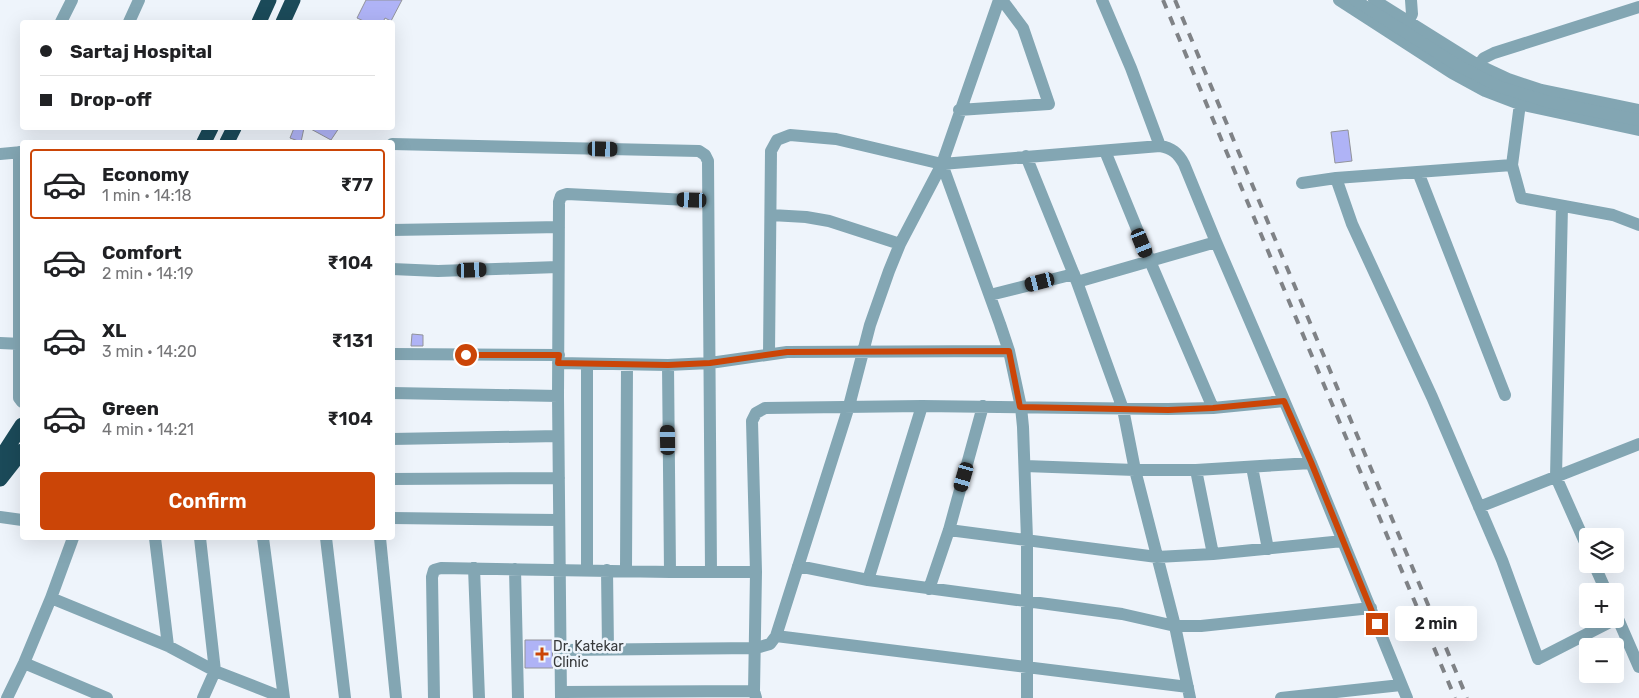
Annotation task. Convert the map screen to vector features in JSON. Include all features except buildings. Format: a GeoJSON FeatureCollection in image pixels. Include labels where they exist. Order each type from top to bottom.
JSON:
{"type":"FeatureCollection","features":[{"type":"Feature","properties":{"kind":"highway"},"geometry":{"type":"LineString","coordinates":[[260,20],[269,0]]}},
{"type":"Feature","properties":{"kind":"highway"},"geometry":{"type":"LineString","coordinates":[[284,20],[293,0]]}},
{"type":"Feature","properties":{"kind":"highway"},"geometry":{"type":"LineString","coordinates":[[0,458],[20,428]]}},
{"type":"Feature","properties":{"kind":"highway"},"geometry":{"type":"LineString","coordinates":[[0,479],[20,454]]}},
{"type":"Feature","properties":{"kind":"street"},"geometry":{"type":"LineString","coordinates":[[62,20],[72,0]]}},
{"type":"Feature","properties":{"kind":"street"},"geometry":{"type":"LineString","coordinates":[[130,20],[140,0]]}},
{"type":"Feature","properties":{"kind":"street"},"geometry":{"type":"LineString","coordinates":[[561,650],[756,648],[770,644],[776,636],[849,406],[870,325],[888,271],[942,164],[959,110],[1000,0]]}},
{"type":"Feature","properties":{"kind":"street"},"geometry":{"type":"LineString","coordinates":[[959,110],[1049,104],[1023,28],[1000,0]]}},
{"type":"Feature","properties":{"kind":"street"},"geometry":{"type":"LineString","coordinates":[[1102,0],[1132,68],[1160,146]]}},
{"type":"Feature","properties":{"kind":"street"},"geometry":{"type":"LineString","coordinates":[[1339,0],[1467,82],[1493,94],[1519,104],[1639,130]]}},
{"type":"Feature","properties":{"kind":"street"},"geometry":{"type":"LineString","coordinates":[[1355,0],[1457,65],[1500,87],[1550,102],[1639,120]]}},
{"type":"Feature","properties":{"kind":"street"},"geometry":{"type":"LineString","coordinates":[[1374,0],[1500,76],[1524,85],[1639,110]]}},
{"type":"Feature","properties":{"kind":"street"},"geometry":{"type":"LineString","coordinates":[[1398,38],[1412,14],[1411,0]]}},
{"type":"Feature","properties":{"kind":"street"},"geometry":{"type":"LineString","coordinates":[[1467,82],[1478,64],[1484,58],[1494,53],[1639,7]]}},
{"type":"Feature","properties":{"kind":"street"},"geometry":{"type":"LineString","coordinates":[[1524,85],[1519,104],[1512,165],[1521,198],[1612,215],[1639,225]]}},
{"type":"Feature","properties":{"kind":"street"},"geometry":{"type":"LineString","coordinates":[[769,354],[771,151],[777,140],[790,135],[836,139],[942,164],[1160,146],[1170,148],[1178,154],[1184,164],[1311,462],[1406,698]]}},
{"type":"Feature","properties":{"kind":"street"},"geometry":{"type":"LineString","coordinates":[[395,144],[699,151],[705,155],[708,161],[711,572]]}},
{"type":"Feature","properties":{"kind":"street"},"geometry":{"type":"LineString","coordinates":[[1104,150],[1213,408]]}},
{"type":"Feature","properties":{"kind":"street"},"geometry":{"type":"LineString","coordinates":[[0,154],[20,152]]}},
{"type":"Feature","properties":{"kind":"street"},"geometry":{"type":"LineString","coordinates":[[776,636],[1028,666],[1189,692],[1175,626],[1135,470],[1123,409],[1076,278],[1026,156]]}},
{"type":"Feature","properties":{"kind":"street"},"geometry":{"type":"LineString","coordinates":[[942,164],[1009,351],[1020,407],[1025,466],[1028,698]]}},
{"type":"Feature","properties":{"kind":"street"},"geometry":{"type":"LineString","coordinates":[[1302,183],[1336,178],[1512,165]]}},
{"type":"Feature","properties":{"kind":"street"},"geometry":{"type":"LineString","coordinates":[[1418,172],[1505,395]]}},
{"type":"Feature","properties":{"kind":"street"},"geometry":{"type":"LineString","coordinates":[[1336,178],[1352,224],[1432,397],[1502,560],[1538,659],[1593,628]]}},
{"type":"Feature","properties":{"kind":"street"},"geometry":{"type":"LineString","coordinates":[[708,201],[568,194],[561,196],[559,202],[558,520],[561,569],[562,695],[755,695],[756,572],[752,421],[756,414],[765,408],[849,406],[1213,408],[1284,401]]}},
{"type":"Feature","properties":{"kind":"street"},"geometry":{"type":"LineString","coordinates":[[1562,206],[1556,477],[1579,529]]}},
{"type":"Feature","properties":{"kind":"street"},"geometry":{"type":"LineString","coordinates":[[770,215],[828,221],[900,244]]}},
{"type":"Feature","properties":{"kind":"street"},"geometry":{"type":"LineString","coordinates":[[395,230],[559,227]]}},
{"type":"Feature","properties":{"kind":"street"},"geometry":{"type":"LineString","coordinates":[[990,295],[1150,261],[1216,242]]}},
{"type":"Feature","properties":{"kind":"street"},"geometry":{"type":"LineString","coordinates":[[395,268],[438,270],[558,267]]}},
{"type":"Feature","properties":{"kind":"street"},"geometry":{"type":"LineString","coordinates":[[0,343],[20,344],[20,399]]}},
{"type":"Feature","properties":{"kind":"street"},"geometry":{"type":"LineString","coordinates":[[395,354],[558,359],[587,364],[668,365],[710,363],[787,352],[1009,351]]}},
{"type":"Feature","properties":{"kind":"street"},"geometry":{"type":"LineString","coordinates":[[587,364],[587,569]]}},
{"type":"Feature","properties":{"kind":"street"},"geometry":{"type":"LineString","coordinates":[[626,571],[627,365]]}},
{"type":"Feature","properties":{"kind":"street"},"geometry":{"type":"LineString","coordinates":[[668,365],[670,572]]}},
{"type":"Feature","properties":{"kind":"street"},"geometry":{"type":"LineString","coordinates":[[395,393],[558,396]]}},
{"type":"Feature","properties":{"kind":"street"},"geometry":{"type":"LineString","coordinates":[[868,580],[922,406]]}},
{"type":"Feature","properties":{"kind":"street"},"geometry":{"type":"LineString","coordinates":[[929,589],[949,530],[983,406]]}},
{"type":"Feature","properties":{"kind":"street"},"geometry":{"type":"LineString","coordinates":[[395,439],[558,436]]}},
{"type":"Feature","properties":{"kind":"street"},"geometry":{"type":"LineString","coordinates":[[1479,507],[1639,444]]}},
{"type":"Feature","properties":{"kind":"street"},"geometry":{"type":"LineString","coordinates":[[1025,466],[1196,470],[1311,462]]}},
{"type":"Feature","properties":{"kind":"street"},"geometry":{"type":"LineString","coordinates":[[1252,467],[1268,548]]}},
{"type":"Feature","properties":{"kind":"street"},"geometry":{"type":"LineString","coordinates":[[1196,470],[1214,554]]}},
{"type":"Feature","properties":{"kind":"street"},"geometry":{"type":"LineString","coordinates":[[395,479],[558,478]]}},
{"type":"Feature","properties":{"kind":"street"},"geometry":{"type":"LineString","coordinates":[[0,517],[20,520]]}},
{"type":"Feature","properties":{"kind":"street"},"geometry":{"type":"LineString","coordinates":[[395,518],[558,520]]}},
{"type":"Feature","properties":{"kind":"street"},"geometry":{"type":"LineString","coordinates":[[949,530],[1157,557],[1214,554],[1343,541]]}},
{"type":"Feature","properties":{"kind":"street"},"geometry":{"type":"LineString","coordinates":[[6,698],[24,663],[72,540]]}},
{"type":"Feature","properties":{"kind":"street"},"geometry":{"type":"LineString","coordinates":[[155,540],[168,646]]}},
{"type":"Feature","properties":{"kind":"street"},"geometry":{"type":"LineString","coordinates":[[200,540],[215,671],[203,698]]}},
{"type":"Feature","properties":{"kind":"street"},"geometry":{"type":"LineString","coordinates":[[51,598],[168,646],[215,671],[284,698],[263,540]]}},
{"type":"Feature","properties":{"kind":"street"},"geometry":{"type":"LineString","coordinates":[[326,540],[345,698]]}},
{"type":"Feature","properties":{"kind":"street"},"geometry":{"type":"LineString","coordinates":[[380,540],[396,698]]}},
{"type":"Feature","properties":{"kind":"street"},"geometry":{"type":"LineString","coordinates":[[798,566],[868,580],[1122,614],[1175,626],[1201,626],[1371,608]]}},
{"type":"Feature","properties":{"kind":"street"},"geometry":{"type":"LineString","coordinates":[[434,698],[432,577],[434,570],[440,568],[474,568],[756,572]]}},
{"type":"Feature","properties":{"kind":"street"},"geometry":{"type":"LineString","coordinates":[[474,568],[479,698]]}},
{"type":"Feature","properties":{"kind":"street"},"geometry":{"type":"LineString","coordinates":[[515,569],[518,698]]}},
{"type":"Feature","properties":{"kind":"street"},"geometry":{"type":"LineString","coordinates":[[608,570],[608,649]]}},
{"type":"Feature","properties":{"kind":"street"},"geometry":{"type":"LineString","coordinates":[[1622,628],[1639,667]]}},
{"type":"Feature","properties":{"kind":"street"},"geometry":{"type":"LineString","coordinates":[[24,663],[107,698]]}},
{"type":"Feature","properties":{"kind":"street"},"geometry":{"type":"LineString","coordinates":[[1281,698],[1401,685]]}},
{"type":"Feature","properties":{"kind":"railway"},"geometry":{"type":"LineString","coordinates":[[1163,0],[1455,698]]}},
{"type":"Feature","properties":{"kind":"railway"},"geometry":{"type":"LineString","coordinates":[[1175,0],[1467,698]]}},
{"type":"Feature","properties":{"kind":"place","name":"Dr. Katekar Clinic"},"geometry":{"type":"Point","coordinates":[542,654]}},
{"type":"Feature","properties":{"kind":"route"},"geometry":{"type":"LineString","coordinates":[[466,355],[559,355],[558,363],[668,365],[731,361],[787,352],[1009,351],[1020,407],[1168,410],[1284,401],[1377,624]]}}]}
